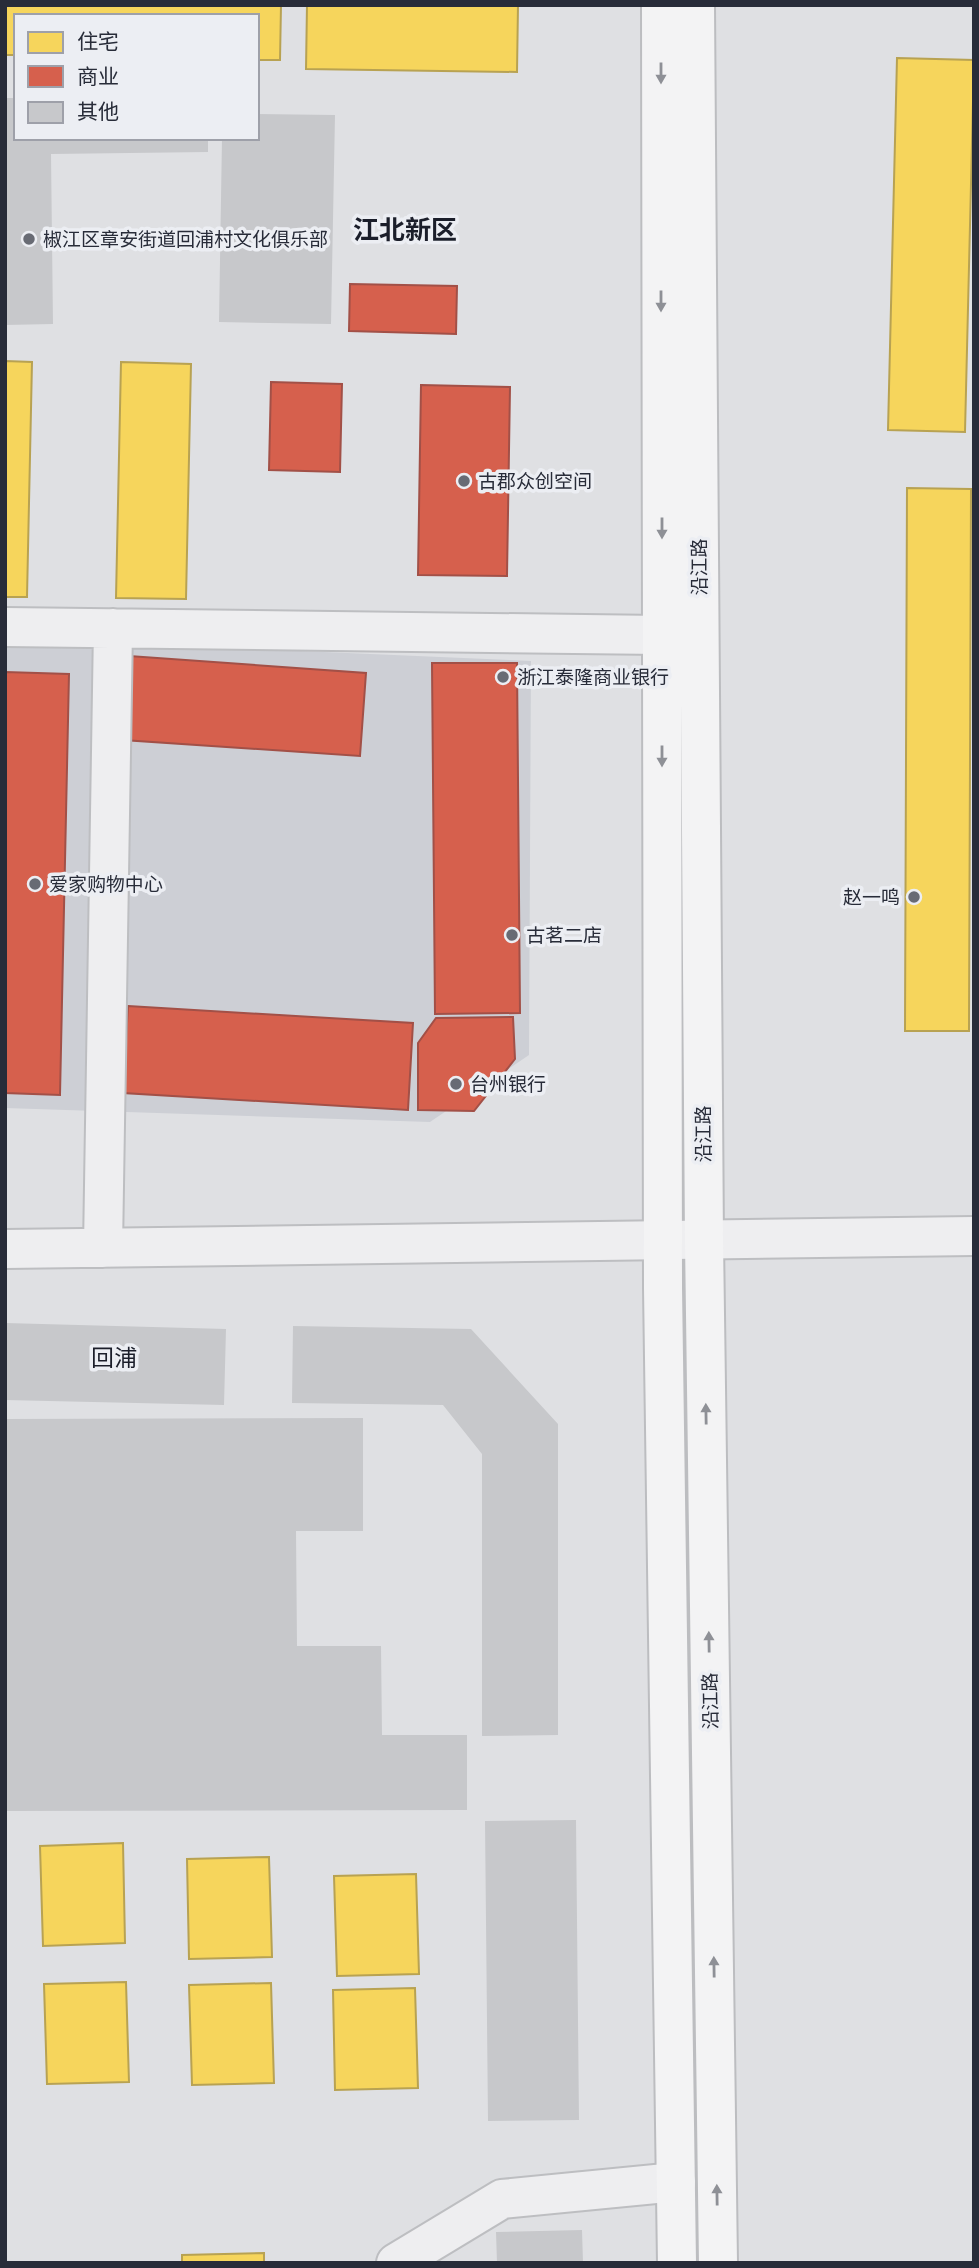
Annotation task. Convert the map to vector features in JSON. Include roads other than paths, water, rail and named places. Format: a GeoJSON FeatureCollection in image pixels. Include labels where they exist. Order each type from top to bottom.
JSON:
{"type":"FeatureCollection","features":[{"type":"Feature","properties":{"kind":"main road","name":"沿江路"},"geometry":{"type":"LineString","coordinates":[[661,5],[663,1240],[677,2263]]}},
{"type":"Feature","properties":{"kind":"main road","name":"沿江路"},"geometry":{"type":"LineString","coordinates":[[695,5],[704,1241],[718,2263]]}},
{"type":"Feature","properties":{"kind":"street"},"geometry":{"type":"LineString","coordinates":[[5,627],[662,635]]}},
{"type":"Feature","properties":{"kind":"street"},"geometry":{"type":"LineString","coordinates":[[103,1248],[113,628]]}},
{"type":"Feature","properties":{"kind":"street"},"geometry":{"type":"LineString","coordinates":[[5,1249],[974,1237]]}},
{"type":"Feature","properties":{"kind":"street"},"geometry":{"type":"LineString","coordinates":[[396,2263],[502,2199],[676,2182]]}},
{"type":"Feature","properties":{"kind":"place","name":"椒江区章安街道回浦村文化俱乐部"},"geometry":{"type":"Point","coordinates":[29,239]}},
{"type":"Feature","properties":{"kind":"place","name":"古郡众创空间"},"geometry":{"type":"Point","coordinates":[464,481]}},
{"type":"Feature","properties":{"kind":"place","name":"浙江泰隆商业银行"},"geometry":{"type":"Point","coordinates":[503,677]}},
{"type":"Feature","properties":{"kind":"place","name":"爱家购物中心"},"geometry":{"type":"Point","coordinates":[35,884]}},
{"type":"Feature","properties":{"kind":"place","name":"赵一鸣"},"geometry":{"type":"Point","coordinates":[914,897]}},
{"type":"Feature","properties":{"kind":"place","name":"古茗二店"},"geometry":{"type":"Point","coordinates":[512,935]}},
{"type":"Feature","properties":{"kind":"place","name":"台州银行"},"geometry":{"type":"Point","coordinates":[456,1084]}},
{"type":"Feature","properties":{"kind":"district","name":"江北新区"},"geometry":{"type":"Point","coordinates":[405,230]}},
{"type":"Feature","properties":{"kind":"district","name":"回浦"},"geometry":{"type":"Point","coordinates":[114,1358]}}]}
